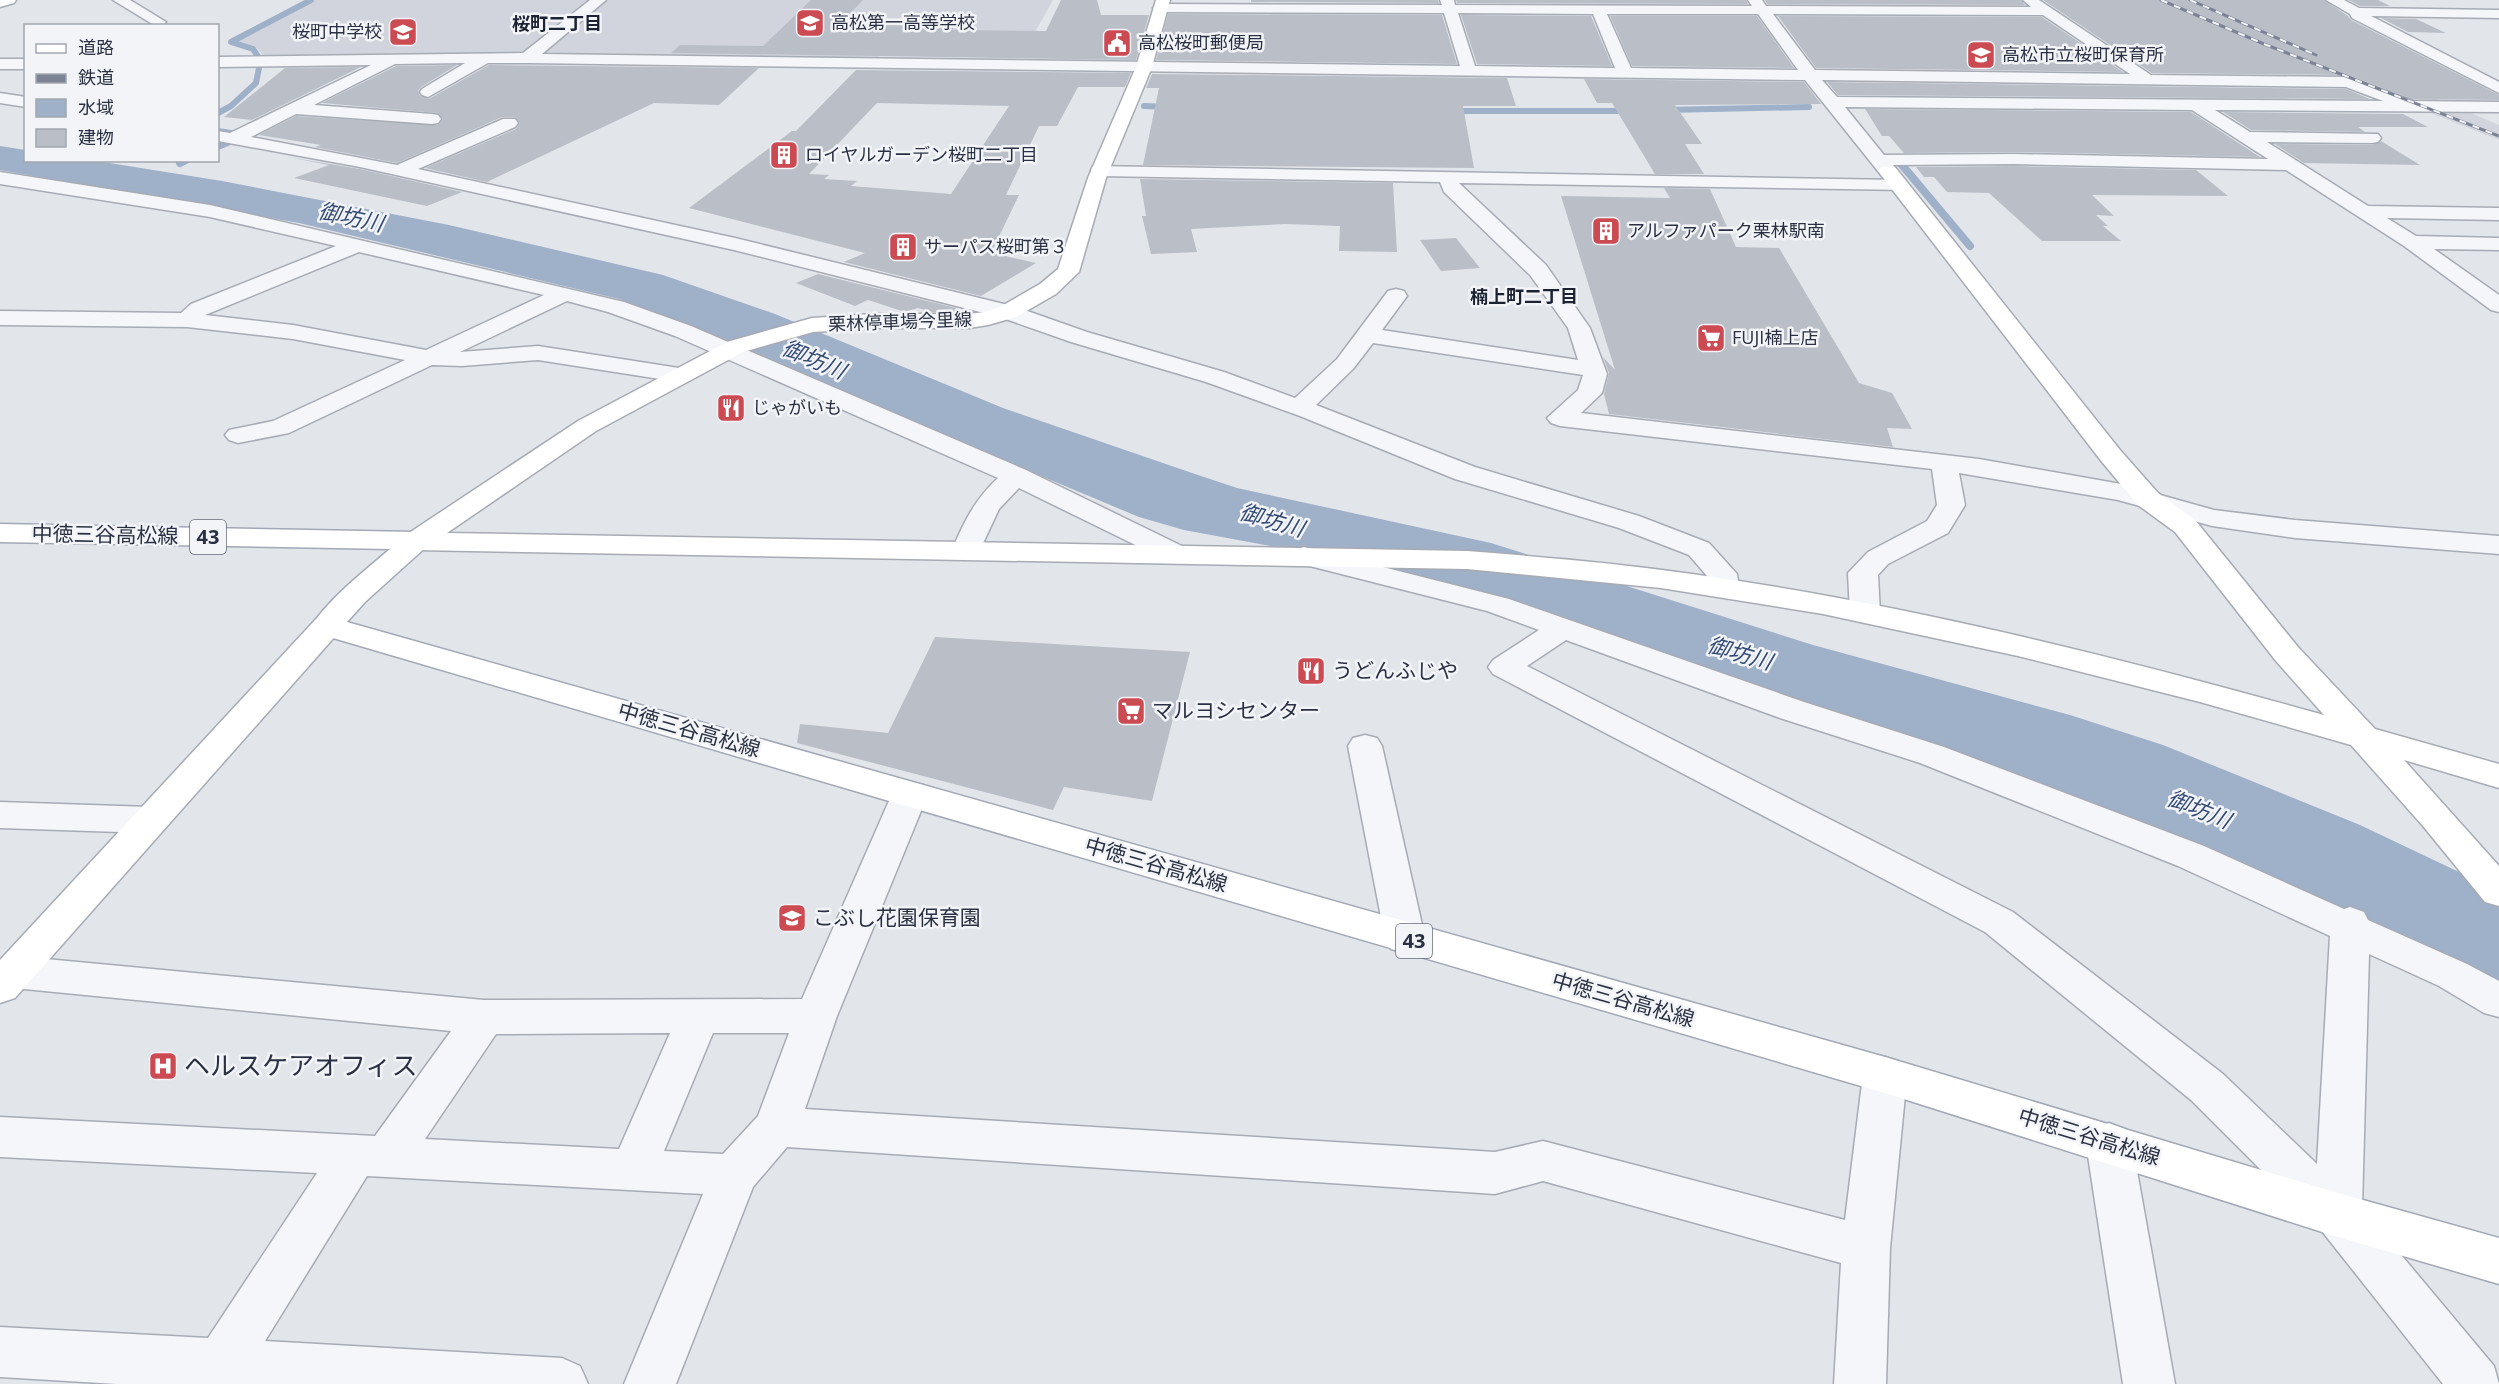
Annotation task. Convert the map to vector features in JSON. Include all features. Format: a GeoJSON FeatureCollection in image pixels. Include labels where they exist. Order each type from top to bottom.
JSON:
{"type":"FeatureCollection","features":[{"type":"Feature","properties":{"kind":"main road"},"geometry":{"type":"LineString","coordinates":[[0,3],[9,0]]}},
{"type":"Feature","properties":{"kind":"main road","name":"栗林停車場今里線"},"geometry":{"type":"LineString","coordinates":[[416,541],[587,426],[731,349],[800,328],[873,321],[969,321],[1008,312],[1048,289],[1068,272],[1100,170],[1143,67],[1162,4]]}},
{"type":"Feature","properties":{"kind":"main road"},"geometry":{"type":"LineString","coordinates":[[1889,172],[2111,456],[2148,499],[2185,526],[2287,654],[2436,817],[2497,890]]}},
{"type":"Feature","properties":{"kind":"main road","name":"中徳三谷高松線"},"geometry":{"type":"LineString","coordinates":[[0,533],[1304,556],[1467,560],[1603,572],[1724,587],[2018,645],[2222,697],[2499,776]]}},
{"type":"Feature","properties":{"kind":"main road"},"geometry":{"type":"LineString","coordinates":[[7,979],[354,596],[416,541]]}},
{"type":"Feature","properties":{"kind":"main road","name":"中徳三谷高松線"},"geometry":{"type":"LineString","coordinates":[[327,626],[1885,1075],[2338,1215],[2499,1261]]}},
{"type":"Feature","properties":{"kind":"street"},"geometry":{"type":"LineString","coordinates":[[120,0],[159,22]]}},
{"type":"Feature","properties":{"kind":"street"},"geometry":{"type":"LineString","coordinates":[[527,58],[599,0]]}},
{"type":"Feature","properties":{"kind":"street"},"geometry":{"type":"LineString","coordinates":[[2030,0],[2148,80],[2245,137],[2411,242],[2499,305]]}},
{"type":"Feature","properties":{"kind":"street"},"geometry":{"type":"LineString","coordinates":[[2333,0],[2357,12],[2499,14]]}},
{"type":"Feature","properties":{"kind":"street"},"geometry":{"type":"LineString","coordinates":[[1162,4],[1448,5],[1598,10],[1759,5],[2045,11]]}},
{"type":"Feature","properties":{"kind":"street"},"geometry":{"type":"LineString","coordinates":[[1448,5],[1469,71]]}},
{"type":"Feature","properties":{"kind":"street"},"geometry":{"type":"LineString","coordinates":[[1759,5],[1810,75],[1889,172]]}},
{"type":"Feature","properties":{"kind":"street"},"geometry":{"type":"LineString","coordinates":[[1598,10],[1626,72]]}},
{"type":"Feature","properties":{"kind":"street"},"geometry":{"type":"LineString","coordinates":[[2357,12],[2357,15],[2499,88]]}},
{"type":"Feature","properties":{"kind":"street"},"geometry":{"type":"LineString","coordinates":[[237,46],[249,50],[255,61]]}},
{"type":"Feature","properties":{"kind":"street"},"geometry":{"type":"LineString","coordinates":[[428,92],[486,58]]}},
{"type":"Feature","properties":{"kind":"street"},"geometry":{"type":"LineString","coordinates":[[219,62],[527,58],[2348,82],[2413,107]]}},
{"type":"Feature","properties":{"kind":"street"},"geometry":{"type":"LineString","coordinates":[[225,137],[295,109],[396,59]]}},
{"type":"Feature","properties":{"kind":"street"},"geometry":{"type":"LineString","coordinates":[[219,66],[255,61]]}},
{"type":"Feature","properties":{"kind":"street"},"geometry":{"type":"LineString","coordinates":[[0,64],[24,64]]}},
{"type":"Feature","properties":{"kind":"street"},"geometry":{"type":"LineString","coordinates":[[0,75],[24,75]]}},
{"type":"Feature","properties":{"kind":"street"},"geometry":{"type":"LineString","coordinates":[[0,98],[24,102]]}},
{"type":"Feature","properties":{"kind":"street"},"geometry":{"type":"LineString","coordinates":[[1834,102],[2499,107]]}},
{"type":"Feature","properties":{"kind":"street"},"geometry":{"type":"LineString","coordinates":[[2472,107],[2499,119]]}},
{"type":"Feature","properties":{"kind":"street"},"geometry":{"type":"LineString","coordinates":[[295,109],[432,119]]}},
{"type":"Feature","properties":{"kind":"street"},"geometry":{"type":"LineString","coordinates":[[400,171],[509,123]]}},
{"type":"Feature","properties":{"kind":"street"},"geometry":{"type":"LineString","coordinates":[[225,137],[400,171],[735,244],[1008,312],[1079,337],[1215,377],[1300,407],[1465,473],[1629,522],[1699,549],[1722,574],[1724,587]]}},
{"type":"Feature","properties":{"kind":"street"},"geometry":{"type":"LineString","coordinates":[[2245,137],[2372,138]]}},
{"type":"Feature","properties":{"kind":"street"},"geometry":{"type":"LineString","coordinates":[[1100,170],[1447,177],[1889,172],[2014,159],[2288,165]]}},
{"type":"Feature","properties":{"kind":"street"},"geometry":{"type":"LineString","coordinates":[[1447,177],[1451,188],[1538,270],[1579,328],[1595,374],[1590,393],[1560,418],[1944,463],[2121,492],[2212,518],[2295,530],[2499,545]]}},
{"type":"Feature","properties":{"kind":"street"},"geometry":{"type":"LineString","coordinates":[[0,178],[210,211],[616,308],[731,349],[1016,476],[1174,553]]}},
{"type":"Feature","properties":{"kind":"street"},"geometry":{"type":"LineString","coordinates":[[2364,213],[2499,214]]}},
{"type":"Feature","properties":{"kind":"street"},"geometry":{"type":"LineString","coordinates":[[2411,242],[2499,244]]}},
{"type":"Feature","properties":{"kind":"street"},"geometry":{"type":"LineString","coordinates":[[188,320],[198,309],[358,245]]}},
{"type":"Feature","properties":{"kind":"street"},"geometry":{"type":"LineString","coordinates":[[238,435],[280,428],[562,295]]}},
{"type":"Feature","properties":{"kind":"street"},"geometry":{"type":"LineString","coordinates":[[1300,407],[1345,364],[1396,296]]}},
{"type":"Feature","properties":{"kind":"street"},"geometry":{"type":"LineString","coordinates":[[0,318],[188,320],[293,332],[431,357],[462,359],[538,353],[679,375]]}},
{"type":"Feature","properties":{"kind":"street"},"geometry":{"type":"LineString","coordinates":[[1366,335],[1594,370]]}},
{"type":"Feature","properties":{"kind":"street"},"geometry":{"type":"LineString","coordinates":[[1865,613],[1863,573],[1878,558],[1938,527],[1952,505],[1944,463]]}},
{"type":"Feature","properties":{"kind":"street"},"geometry":{"type":"LineString","coordinates":[[967,550],[981,511],[992,496],[1016,476]]}},
{"type":"Feature","properties":{"kind":"street"},"geometry":{"type":"LineString","coordinates":[[1304,556],[1498,605],[1565,627],[1792,710],[1932,755],[2058,802],[2191,856],[2350,925],[2499,1000]]}},
{"type":"Feature","properties":{"kind":"street"},"geometry":{"type":"LineString","coordinates":[[1565,627],[1504,667],[1999,922],[2207,1087],[2338,1215],[2476,1384]]}},
{"type":"Feature","properties":{"kind":"street"},"geometry":{"type":"LineString","coordinates":[[1365,746],[1405,938]]}},
{"type":"Feature","properties":{"kind":"street"},"geometry":{"type":"LineString","coordinates":[[650,1384],[734,1175],[776,1126],[816,1016],[910,794]]}},
{"type":"Feature","properties":{"kind":"street"},"geometry":{"type":"LineString","coordinates":[[0,814],[150,819]]}},
{"type":"Feature","properties":{"kind":"street"},"geometry":{"type":"LineString","coordinates":[[2338,1215],[2350,925]]}},
{"type":"Feature","properties":{"kind":"street"},"geometry":{"type":"LineString","coordinates":[[7,979],[484,1017],[816,1016]]}},
{"type":"Feature","properties":{"kind":"street"},"geometry":{"type":"LineString","coordinates":[[633,1170],[699,1015]]}},
{"type":"Feature","properties":{"kind":"street"},"geometry":{"type":"LineString","coordinates":[[215,1374],[370,1156],[484,1017]]}},
{"type":"Feature","properties":{"kind":"street"},"geometry":{"type":"LineString","coordinates":[[1860,1384],[1866,1248],[1885,1075]]}},
{"type":"Feature","properties":{"kind":"street"},"geometry":{"type":"LineString","coordinates":[[776,1126],[1494,1173],[1543,1161],[1866,1248]]}},
{"type":"Feature","properties":{"kind":"street"},"geometry":{"type":"LineString","coordinates":[[0,1137],[734,1175]]}},
{"type":"Feature","properties":{"kind":"street"},"geometry":{"type":"LineString","coordinates":[[2109,1143],[2149,1384]]}},
{"type":"Feature","properties":{"kind":"street"},"geometry":{"type":"LineString","coordinates":[[0,1352],[215,1374],[562,1384]]}},
{"type":"Feature","properties":{"kind":"shaded area","name":"桜町中学校"},"geometry":{"type":"Polygon","coordinates":[[[315,0],[591,0],[523,56],[266,58],[257,48],[237,41],[315,0]]]}},
{"type":"Feature","properties":{"kind":"shaded area","name":"高松第一高等学校"},"geometry":{"type":"Polygon","coordinates":[[[608,0],[1053,0],[1026,48],[888,46],[877,59],[541,56],[608,0]]]}},
{"type":"Feature","properties":{"kind":"shaded area"},"geometry":{"type":"Polygon","coordinates":[[[2260,45],[2430,96],[2499,125],[2499,140],[2260,45]]]}},
{"type":"Feature","properties":{"kind":"water","name":"御坊川"},"geometry":{"type":"Polygon","coordinates":[[[0,146],[24,150],[24,162],[103,162],[222,181],[449,225],[663,275],[775,314],[1003,408],[1237,488],[1491,543],[1813,645],[2070,715],[2163,745],[2360,825],[2499,891],[2499,986],[2110,812],[1313,554],[1184,530],[1139,517],[883,410],[719,337],[619,299],[299,223],[0,170],[0,146]]]}},
{"type":"Feature","properties":{"kind":"building"},"geometry":{"type":"Polygon","coordinates":[[[811,0],[863,0],[839,25],[955,26],[952,30],[1046,31],[1061,0],[1097,0],[1101,15],[1149,15],[1136,60],[671,53],[680,45],[763,46],[811,0]]]}},
{"type":"Feature","properties":{"kind":"building"},"geometry":{"type":"Polygon","coordinates":[[[1251,0],[1438,0],[1439,3],[1251,2],[1251,0]]]}},
{"type":"Feature","properties":{"kind":"building"},"geometry":{"type":"Polygon","coordinates":[[[1456,0],[1746,0],[1748,4],[1457,3],[1456,0]]]}},
{"type":"Feature","properties":{"kind":"building"},"geometry":{"type":"Polygon","coordinates":[[[1765,0],[2021,0],[2025,5],[1767,4],[1765,0]]]}},
{"type":"Feature","properties":{"kind":"building"},"geometry":{"type":"Polygon","coordinates":[[[2043,0],[2324,0],[2351,20],[2499,95],[2499,100],[2413,99],[2348,75],[2152,73],[2043,0]]]}},
{"type":"Feature","properties":{"kind":"building"},"geometry":{"type":"Polygon","coordinates":[[[2349,0],[2378,0],[2390,6],[2360,6],[2349,0]]]}},
{"type":"Feature","properties":{"kind":"building"},"geometry":{"type":"Polygon","coordinates":[[[1168,14],[1442,15],[1457,64],[1156,60],[1168,14]]]}},
{"type":"Feature","properties":{"kind":"building"},"geometry":{"type":"Polygon","coordinates":[[[1461,15],[1591,16],[1612,66],[1477,64],[1461,15]]]}},
{"type":"Feature","properties":{"kind":"building"},"geometry":{"type":"Polygon","coordinates":[[[1610,16],[1757,16],[1794,68],[1632,66],[1610,16]]]}},
{"type":"Feature","properties":{"kind":"building"},"geometry":{"type":"Polygon","coordinates":[[[1778,16],[2042,17],[2123,72],[1816,68],[1778,16]]]}},
{"type":"Feature","properties":{"kind":"building"},"geometry":{"type":"Polygon","coordinates":[[[2381,18],[2416,19],[2446,33],[2408,32],[2381,18]]]}},
{"type":"Feature","properties":{"kind":"building"},"geometry":{"type":"Polygon","coordinates":[[[457,65],[421,87],[418,91],[420,96],[429,99],[489,65],[759,68],[719,105],[654,103],[487,182],[425,168],[516,129],[520,123],[515,117],[502,117],[397,163],[315,147],[321,145],[259,135],[296,116],[438,125],[443,119],[438,113],[322,103],[396,66],[457,65]]]}},
{"type":"Feature","properties":{"kind":"building"},"geometry":{"type":"Polygon","coordinates":[[[361,67],[252,120],[224,117],[285,68],[361,67]]]}},
{"type":"Feature","properties":{"kind":"building"},"geometry":{"type":"Polygon","coordinates":[[[856,70],[1131,73],[1125,87],[1078,87],[1057,126],[1039,126],[1006,195],[1019,195],[991,253],[1036,263],[981,296],[844,262],[865,253],[689,208],[792,131],[796,131],[856,70]],[[877,103],[809,174],[829,175],[824,179],[857,181],[851,186],[951,194],[1009,106],[877,103]]]}},
{"type":"Feature","properties":{"kind":"building"},"geometry":{"type":"Polygon","coordinates":[[[1152,74],[1507,78],[1516,106],[1463,106],[1474,168],[1143,165],[1159,88],[1146,88],[1152,74]]]}},
{"type":"Feature","properties":{"kind":"building"},"geometry":{"type":"Polygon","coordinates":[[[1584,79],[1804,82],[1821,104],[1675,105],[1702,144],[1685,144],[1704,174],[1655,174],[1612,103],[1597,103],[1584,79]]]}},
{"type":"Feature","properties":{"kind":"building"},"geometry":{"type":"Polygon","coordinates":[[[1827,82],[2346,89],[2370,99],[1838,95],[1827,82]]]}},
{"type":"Feature","properties":{"kind":"building"},"geometry":{"type":"Polygon","coordinates":[[[1865,109],[2191,112],[2260,157],[2014,152],[1904,153],[1889,136],[1882,136],[1865,109]]]}},
{"type":"Feature","properties":{"kind":"building"},"geometry":{"type":"Polygon","coordinates":[[[2223,112],[2403,114],[2428,127],[2358,127],[2365,132],[2251,130],[2223,112]]]}},
{"type":"Feature","properties":{"kind":"building"},"geometry":{"type":"Polygon","coordinates":[[[2381,141],[2420,165],[2304,163],[2275,144],[2372,145],[2381,141]]]}},
{"type":"Feature","properties":{"kind":"building"},"geometry":{"type":"Polygon","coordinates":[[[288,157],[360,169],[462,192],[427,206],[294,178],[329,165],[288,157]]]}},
{"type":"Feature","properties":{"kind":"building"},"geometry":{"type":"Polygon","coordinates":[[[2014,166],[2196,170],[2228,196],[2092,195],[2114,216],[2096,215],[2108,226],[2103,226],[2121,241],[2042,241],[1989,193],[1947,192],[1934,177],[1924,177],[1916,167],[2014,166]]]}},
{"type":"Feature","properties":{"kind":"building"},"geometry":{"type":"Polygon","coordinates":[[[1140,179],[1393,183],[1397,252],[1339,251],[1340,226],[1285,224],[1191,229],[1197,252],[1151,254],[1142,216],[1146,216],[1140,179]]]}},
{"type":"Feature","properties":{"kind":"building","name":"FUJI楠上店"},"geometry":{"type":"Polygon","coordinates":[[[1664,188],[1710,189],[1736,247],[1779,248],[1859,383],[1892,393],[1912,429],[1887,428],[1893,447],[1609,414],[1604,394],[1609,373],[1603,357],[1615,370],[1561,196],[1670,198],[1664,188]]]}},
{"type":"Feature","properties":{"kind":"building"},"geometry":{"type":"Polygon","coordinates":[[[1456,238],[1480,268],[1441,271],[1420,240],[1456,238]]]}},
{"type":"Feature","properties":{"kind":"building"},"geometry":{"type":"Polygon","coordinates":[[[818,274],[960,309],[956,312],[932,312],[918,308],[905,312],[868,300],[855,306],[796,283],[818,274]]]}},
{"type":"Feature","properties":{"kind":"building"},"geometry":{"type":"Polygon","coordinates":[[[935,637],[1190,652],[1152,801],[1064,787],[1053,810],[797,743],[800,724],[888,733],[935,637]]]}},
{"type":"Feature","properties":{"kind":"waterway"},"geometry":{"type":"LineString","coordinates":[[259,58],[253,49],[231,42],[311,0]]}},
{"type":"Feature","properties":{"kind":"waterway"},"geometry":{"type":"LineString","coordinates":[[219,112],[231,106],[256,83],[260,63]]}},
{"type":"Feature","properties":{"kind":"waterway"},"geometry":{"type":"LineString","coordinates":[[1144,106],[1170,107]]}},
{"type":"Feature","properties":{"kind":"waterway"},"geometry":{"type":"LineString","coordinates":[[1664,110],[1809,107]]}},
{"type":"Feature","properties":{"kind":"waterway"},"geometry":{"type":"LineString","coordinates":[[1448,111],[1632,111]]}},
{"type":"Feature","properties":{"kind":"waterway"},"geometry":{"type":"LineString","coordinates":[[219,131],[237,134]]}},
{"type":"Feature","properties":{"kind":"waterway"},"geometry":{"type":"LineString","coordinates":[[219,147],[230,142]]}},
{"type":"Feature","properties":{"kind":"waterway"},"geometry":{"type":"LineString","coordinates":[[1902,165],[1970,246]]}},
{"type":"Feature","properties":{"kind":"railway"},"geometry":{"type":"LineString","coordinates":[[2161,0],[2264,44],[2499,136]]}},
{"type":"Feature","properties":{"kind":"railway"},"geometry":{"type":"LineString","coordinates":[[2190,0],[2316,55]]}},
{"type":"Feature","properties":{"kind":"place","name":"高松第一高等学校"},"geometry":{"type":"Point","coordinates":[810,23]}},
{"type":"Feature","properties":{"kind":"place","name":"桜町中学校"},"geometry":{"type":"Point","coordinates":[403,32]}},
{"type":"Feature","properties":{"kind":"place","name":"高松桜町郵便局"},"geometry":{"type":"Point","coordinates":[1117,43]}},
{"type":"Feature","properties":{"kind":"place","name":"高松市立桜町保育所"},"geometry":{"type":"Point","coordinates":[1981,55]}},
{"type":"Feature","properties":{"kind":"place","name":"ロイヤルガーデン桜町二丁目"},"geometry":{"type":"Point","coordinates":[784,155]}},
{"type":"Feature","properties":{"kind":"place","name":"アルファパーク栗林駅南"},"geometry":{"type":"Point","coordinates":[1606,231]}},
{"type":"Feature","properties":{"kind":"place","name":"サーパス桜町第３"},"geometry":{"type":"Point","coordinates":[903,247]}},
{"type":"Feature","properties":{"kind":"place","name":"FUJI楠上店"},"geometry":{"type":"Point","coordinates":[1711,338]}},
{"type":"Feature","properties":{"kind":"place","name":"じゃがいも"},"geometry":{"type":"Point","coordinates":[731,408]}},
{"type":"Feature","properties":{"kind":"place","name":"うどんふじや"},"geometry":{"type":"Point","coordinates":[1311,671]}},
{"type":"Feature","properties":{"kind":"place","name":"マルヨシセンター"},"geometry":{"type":"Point","coordinates":[1131,711]}},
{"type":"Feature","properties":{"kind":"place","name":"こぶし花園保育園"},"geometry":{"type":"Point","coordinates":[792,918]}},
{"type":"Feature","properties":{"kind":"place","name":"ヘルスケアオフィス"},"geometry":{"type":"Point","coordinates":[163,1066]}},
{"type":"Feature","properties":{"kind":"district","name":"桜町二丁目"},"geometry":{"type":"Point","coordinates":[557,24]}},
{"type":"Feature","properties":{"kind":"district","name":"楠上町二丁目"},"geometry":{"type":"Point","coordinates":[1524,297]}}]}
